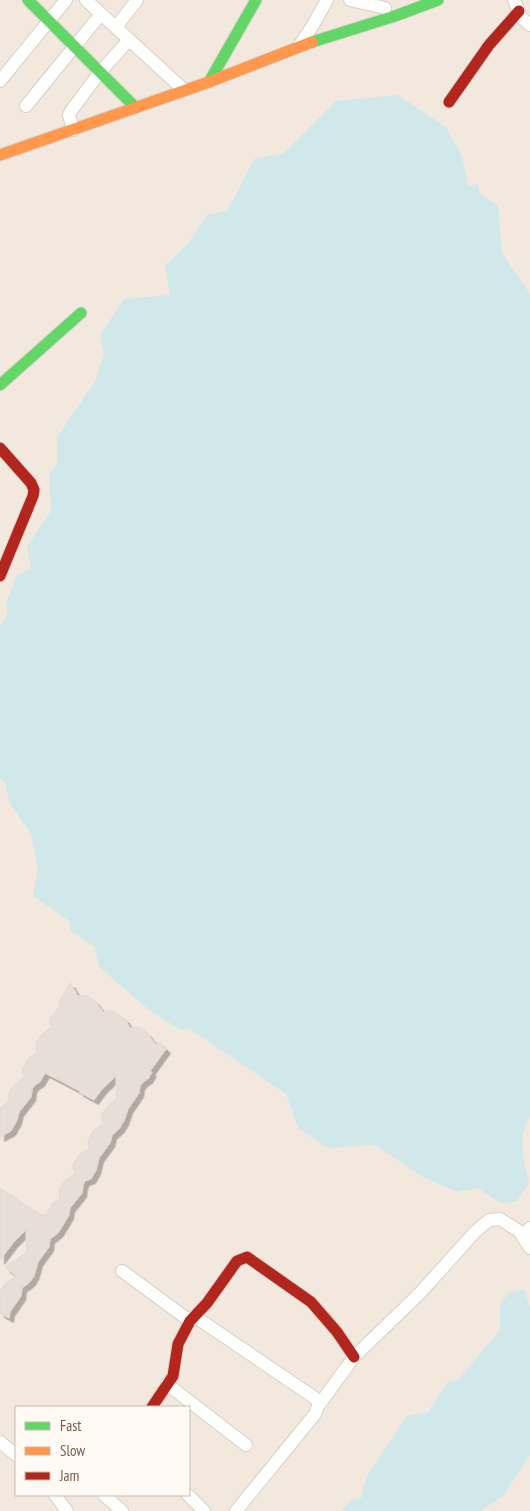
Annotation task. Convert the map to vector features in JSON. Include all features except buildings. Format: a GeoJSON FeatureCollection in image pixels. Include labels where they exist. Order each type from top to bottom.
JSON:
{"type":"FeatureCollection","features":[{"type":"Feature","properties":{"kind":"street"},"geometry":{"type":"LineString","coordinates":[[28,0],[135,107]]}},
{"type":"Feature","properties":{"kind":"street"},"geometry":{"type":"LineString","coordinates":[[0,81],[66,0]]}},
{"type":"Feature","properties":{"kind":"street"},"geometry":{"type":"LineString","coordinates":[[86,0],[184,90]]}},
{"type":"Feature","properties":{"kind":"street"},"geometry":{"type":"LineString","coordinates":[[116,27],[137,0]]}},
{"type":"Feature","properties":{"kind":"street"},"geometry":{"type":"LineString","coordinates":[[209,82],[256,0]]}},
{"type":"Feature","properties":{"kind":"street"},"geometry":{"type":"LineString","coordinates":[[299,46],[327,0]]}},
{"type":"Feature","properties":{"kind":"street"},"geometry":{"type":"LineString","coordinates":[[350,0],[387,4],[376,21]]}},
{"type":"Feature","properties":{"kind":"street"},"geometry":{"type":"LineString","coordinates":[[0,155],[209,82],[299,46],[438,0]]}},
{"type":"Feature","properties":{"kind":"street"},"geometry":{"type":"LineString","coordinates":[[449,102],[516,6],[525,22],[530,25]]}},
{"type":"Feature","properties":{"kind":"street"},"geometry":{"type":"LineString","coordinates":[[26,106],[101,14]]}},
{"type":"Feature","properties":{"kind":"street"},"geometry":{"type":"LineString","coordinates":[[72,130],[69,116],[71,111],[100,72],[129,40]]}},
{"type":"Feature","properties":{"kind":"street"},"geometry":{"type":"LineString","coordinates":[[0,385],[81,313]]}},
{"type":"Feature","properties":{"kind":"street"},"geometry":{"type":"LineString","coordinates":[[0,448],[31,483],[34,490],[0,576]]}},
{"type":"Feature","properties":{"kind":"street"},"geometry":{"type":"LineString","coordinates":[[236,1511],[316,1414],[319,1405],[354,1357],[420,1293],[475,1232],[489,1220],[500,1219],[524,1230],[530,1248]]}},
{"type":"Feature","properties":{"kind":"street"},"geometry":{"type":"LineString","coordinates":[[153,1406],[175,1370],[178,1344],[192,1318],[206,1303],[237,1261],[247,1257],[311,1302],[337,1332],[354,1357]]}},
{"type":"Feature","properties":{"kind":"street"},"geometry":{"type":"LineString","coordinates":[[122,1271],[315,1398],[319,1405]]}},
{"type":"Feature","properties":{"kind":"street"},"geometry":{"type":"LineString","coordinates":[[167,1384],[246,1445]]}},
{"type":"Feature","properties":{"kind":"street"},"geometry":{"type":"LineString","coordinates":[[0,1442],[15,1454]]}},
{"type":"Feature","properties":{"kind":"street"},"geometry":{"type":"LineString","coordinates":[[57,1496],[67,1511]]}},
{"type":"Feature","properties":{"kind":"street"},"geometry":{"type":"LineString","coordinates":[[105,1496],[122,1511]]}},
{"type":"Feature","properties":{"kind":"street"},"geometry":{"type":"LineString","coordinates":[[189,1496],[204,1511]]}},
{"type":"Feature","properties":{"kind":"shaded area"},"geometry":{"type":"Polygon","coordinates":[[[0,0],[530,0],[530,1511],[0,1511],[0,0]]]}},
{"type":"Feature","properties":{"kind":"water"},"geometry":{"type":"Polygon","coordinates":[[[398,95],[446,127],[462,156],[468,186],[478,184],[480,194],[498,206],[502,253],[530,294],[530,1117],[523,1133],[522,1141],[523,1158],[529,1183],[517,1201],[502,1204],[478,1188],[457,1192],[423,1177],[375,1145],[328,1148],[298,1128],[286,1094],[190,1029],[180,1030],[149,1010],[99,967],[95,947],[71,931],[69,921],[33,896],[38,869],[31,834],[9,802],[5,782],[0,779],[0,626],[8,614],[6,604],[16,576],[31,568],[27,547],[51,511],[49,475],[57,463],[57,437],[94,383],[104,355],[100,335],[124,299],[170,295],[165,265],[187,245],[207,215],[227,211],[254,159],[284,153],[336,101],[398,95]]]}},
{"type":"Feature","properties":{"kind":"water"},"geometry":{"type":"Polygon","coordinates":[[[524,1289],[530,1307],[530,1455],[502,1497],[480,1511],[341,1511],[351,1500],[361,1498],[367,1476],[407,1416],[428,1412],[448,1382],[458,1380],[500,1330],[500,1304],[509,1292],[524,1289]]]}},
{"type":"Feature","properties":{"kind":"traffic: fast"},"geometry":{"type":"LineString","coordinates":[[28,0],[135,107]]}},
{"type":"Feature","properties":{"kind":"traffic: fast"},"geometry":{"type":"LineString","coordinates":[[209,82],[256,0]]}},
{"type":"Feature","properties":{"kind":"traffic: fast"},"geometry":{"type":"LineString","coordinates":[[312,42],[395,16],[438,0]]}},
{"type":"Feature","properties":{"kind":"traffic: fast"},"geometry":{"type":"LineString","coordinates":[[0,385],[81,313]]}},
{"type":"Feature","properties":{"kind":"traffic: slow"},"geometry":{"type":"LineString","coordinates":[[0,155],[209,82],[312,42]]}},
{"type":"Feature","properties":{"kind":"traffic: jam"},"geometry":{"type":"LineString","coordinates":[[449,102],[489,45],[519,11]]}},
{"type":"Feature","properties":{"kind":"traffic: jam"},"geometry":{"type":"LineString","coordinates":[[0,448],[31,483],[34,490],[0,576]]}},
{"type":"Feature","properties":{"kind":"traffic: jam"},"geometry":{"type":"LineString","coordinates":[[153,1406],[173,1376],[178,1344],[190,1321],[207,1303],[237,1261],[247,1257],[311,1302],[337,1332],[354,1357]]}}]}
